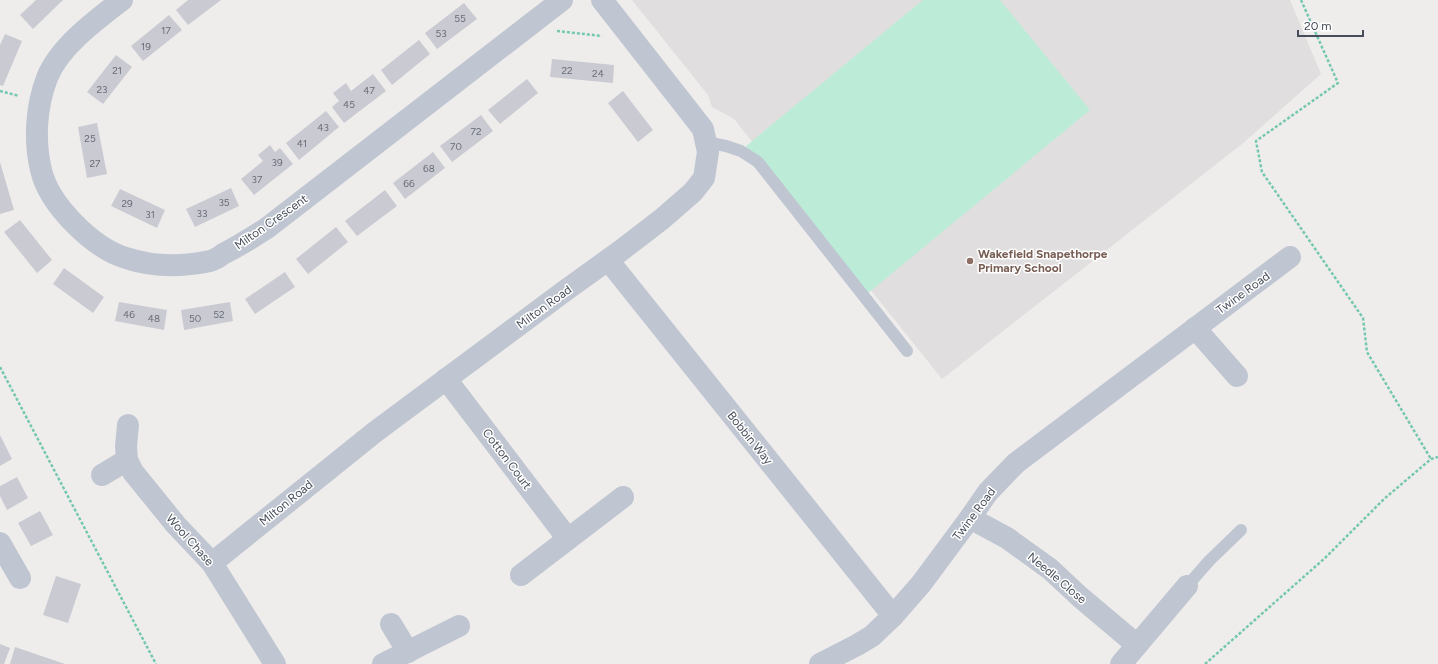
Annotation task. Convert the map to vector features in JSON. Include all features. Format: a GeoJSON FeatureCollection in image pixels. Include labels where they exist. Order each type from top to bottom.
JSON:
{"type":"FeatureCollection","features":[{"type":"Feature","properties":{"kind":"street","name":"Milton Crescent"},"geometry":{"type":"LineString","coordinates":[[122,0],[85,29],[57,60],[47,77],[40,101],[37,126],[41,171],[49,189],[60,206],[72,222],[87,236],[105,248],[125,258],[145,263],[166,265],[187,265],[212,260],[240,246],[562,0]]}},
{"type":"Feature","properties":{"kind":"street","name":"Milton Road"},"geometry":{"type":"LineString","coordinates":[[212,562],[375,432],[662,219],[693,192],[704,178],[708,152],[703,128],[602,0]]}},
{"type":"Feature","properties":{"kind":"street","name":"Twine Road"},"geometry":{"type":"LineString","coordinates":[[820,664],[872,636],[893,616],[921,584],[988,492],[1016,463],[1290,257]]}},
{"type":"Feature","properties":{"kind":"street","name":"Bobbin Way"},"geometry":{"type":"LineString","coordinates":[[608,260],[893,616]]}},
{"type":"Feature","properties":{"kind":"street"},"geometry":{"type":"LineString","coordinates":[[1195,328],[1237,376]]}},
{"type":"Feature","properties":{"kind":"street","name":"Cotton Court"},"geometry":{"type":"LineString","coordinates":[[446,379],[568,539]]}},
{"type":"Feature","properties":{"kind":"street","name":"Wool Chase"},"geometry":{"type":"LineString","coordinates":[[128,425],[126,446],[127,460],[133,472],[176,525],[212,562],[275,664]]}},
{"type":"Feature","properties":{"kind":"street"},"geometry":{"type":"LineString","coordinates":[[102,475],[127,460]]}},
{"type":"Feature","properties":{"kind":"street"},"geometry":{"type":"LineString","coordinates":[[521,575],[623,497]]}},
{"type":"Feature","properties":{"kind":"street","name":"Needle Close"},"geometry":{"type":"LineString","coordinates":[[970,518],[1007,538],[1050,569],[1080,597],[1137,645]]}},
{"type":"Feature","properties":{"kind":"street"},"geometry":{"type":"LineString","coordinates":[[0,543],[20,578]]}},
{"type":"Feature","properties":{"kind":"street"},"geometry":{"type":"LineString","coordinates":[[1121,664],[1187,586]]}},
{"type":"Feature","properties":{"kind":"street"},"geometry":{"type":"LineString","coordinates":[[391,624],[408,652]]}},
{"type":"Feature","properties":{"kind":"street"},"geometry":{"type":"LineString","coordinates":[[383,664],[459,626]]}},
{"type":"Feature","properties":{"kind":"lane"},"geometry":{"type":"LineString","coordinates":[[706,142],[741,151],[758,162],[907,351]]}},
{"type":"Feature","properties":{"kind":"lane"},"geometry":{"type":"LineString","coordinates":[[1187,586],[1209,561],[1241,530]]}},
{"type":"Feature","properties":{"kind":"path"},"geometry":{"type":"LineString","coordinates":[[1301,0],[1338,83],[1256,141],[1262,172],[1363,318],[1368,352],[1431,460]]}},
{"type":"Feature","properties":{"kind":"path"},"geometry":{"type":"LineString","coordinates":[[526,28],[634,40]]}},
{"type":"Feature","properties":{"kind":"path"},"geometry":{"type":"LineString","coordinates":[[0,367],[156,664]]}},
{"type":"Feature","properties":{"kind":"path"},"geometry":{"type":"LineString","coordinates":[[1205,664],[1325,558],[1384,499],[1431,460],[1438,457]]}},
{"type":"Feature","properties":{"kind":"shaded area","name":"Wakefield Snapethorpe Primary School"},"geometry":{"type":"Polygon","coordinates":[[[632,0],[1290,0],[1321,74],[1242,144],[942,379],[734,119],[712,107],[708,95],[632,0]]]}},
{"type":"Feature","properties":{"kind":"green space"},"geometry":{"type":"Polygon","coordinates":[[[923,0],[1000,0],[1090,110],[867,294],[746,146],[923,0]]]}},
{"type":"Feature","properties":{"kind":"building"},"geometry":{"type":"Polygon","coordinates":[[[36,0],[63,0],[33,29],[20,15],[36,0]]]}},
{"type":"Feature","properties":{"kind":"building"},"geometry":{"type":"Polygon","coordinates":[[[188,0],[221,0],[188,25],[176,10],[188,0]]]}},
{"type":"Feature","properties":{"kind":"building"},"geometry":{"type":"Polygon","coordinates":[[[464,3],[477,19],[437,49],[425,33],[464,3]]]}},
{"type":"Feature","properties":{"kind":"building"},"geometry":{"type":"Polygon","coordinates":[[[169,15],[182,30],[143,61],[131,46],[169,15]]]}},
{"type":"Feature","properties":{"kind":"building"},"geometry":{"type":"Polygon","coordinates":[[[5,34],[22,41],[3,86],[0,85],[0,45],[5,34]]]}},
{"type":"Feature","properties":{"kind":"building"},"geometry":{"type":"Polygon","coordinates":[[[419,40],[430,54],[392,85],[381,70],[419,40]]]}},
{"type":"Feature","properties":{"kind":"building"},"geometry":{"type":"Polygon","coordinates":[[[116,55],[132,67],[103,104],[87,92],[116,55]]]}},
{"type":"Feature","properties":{"kind":"building"},"geometry":{"type":"Polygon","coordinates":[[[552,59],[614,65],[613,83],[550,77],[552,59]]]}},
{"type":"Feature","properties":{"kind":"building"},"geometry":{"type":"Polygon","coordinates":[[[373,74],[386,91],[344,123],[332,107],[339,101],[333,93],[346,83],[351,91],[373,74]]]}},
{"type":"Feature","properties":{"kind":"building"},"geometry":{"type":"Polygon","coordinates":[[[527,79],[538,93],[500,124],[488,110],[527,79]]]}},
{"type":"Feature","properties":{"kind":"building"},"geometry":{"type":"Polygon","coordinates":[[[623,91],[653,130],[638,142],[608,103],[623,91]]]}},
{"type":"Feature","properties":{"kind":"building"},"geometry":{"type":"Polygon","coordinates":[[[326,111],[339,127],[299,160],[286,143],[326,111]]]}},
{"type":"Feature","properties":{"kind":"building"},"geometry":{"type":"Polygon","coordinates":[[[481,115],[493,131],[452,162],[440,146],[481,115]]]}},
{"type":"Feature","properties":{"kind":"building"},"geometry":{"type":"Polygon","coordinates":[[[97,123],[107,174],[87,178],[78,127],[97,123]]]}},
{"type":"Feature","properties":{"kind":"building"},"geometry":{"type":"Polygon","coordinates":[[[270,145],[275,152],[280,148],[293,164],[254,195],[241,179],[263,161],[258,155],[270,145]]]}},
{"type":"Feature","properties":{"kind":"building"},"geometry":{"type":"Polygon","coordinates":[[[433,152],[445,168],[405,199],[393,183],[433,152]]]}},
{"type":"Feature","properties":{"kind":"building"},"geometry":{"type":"Polygon","coordinates":[[[0,162],[14,210],[0,214],[0,162]]]}},
{"type":"Feature","properties":{"kind":"building"},"geometry":{"type":"Polygon","coordinates":[[[231,188],[239,206],[195,227],[186,209],[231,188]]]}},
{"type":"Feature","properties":{"kind":"building"},"geometry":{"type":"Polygon","coordinates":[[[120,189],[165,210],[157,228],[111,206],[120,189]]]}},
{"type":"Feature","properties":{"kind":"building"},"geometry":{"type":"Polygon","coordinates":[[[385,190],[397,206],[357,236],[345,221],[385,190]]]}},
{"type":"Feature","properties":{"kind":"building"},"geometry":{"type":"Polygon","coordinates":[[[20,220],[52,260],[37,273],[4,232],[20,220]]]}},
{"type":"Feature","properties":{"kind":"building"},"geometry":{"type":"Polygon","coordinates":[[[336,227],[348,242],[308,274],[296,259],[336,227]]]}},
{"type":"Feature","properties":{"kind":"building"},"geometry":{"type":"Polygon","coordinates":[[[64,268],[104,297],[93,313],[53,284],[64,268]]]}},
{"type":"Feature","properties":{"kind":"building"},"geometry":{"type":"Polygon","coordinates":[[[285,272],[295,287],[255,314],[245,299],[285,272]]]}},
{"type":"Feature","properties":{"kind":"building"},"geometry":{"type":"Polygon","coordinates":[[[119,302],[167,310],[164,330],[115,321],[119,302]]]}},
{"type":"Feature","properties":{"kind":"building"},"geometry":{"type":"Polygon","coordinates":[[[230,302],[233,321],[184,330],[181,310],[230,302]]]}},
{"type":"Feature","properties":{"kind":"building"},"geometry":{"type":"Polygon","coordinates":[[[0,435],[12,459],[0,466],[0,435]]]}},
{"type":"Feature","properties":{"kind":"building"},"geometry":{"type":"Polygon","coordinates":[[[17,477],[28,498],[7,510],[0,496],[0,486],[17,477]]]}},
{"type":"Feature","properties":{"kind":"building"},"geometry":{"type":"Polygon","coordinates":[[[40,511],[53,535],[31,546],[18,523],[40,511]]]}},
{"type":"Feature","properties":{"kind":"building"},"geometry":{"type":"Polygon","coordinates":[[[56,576],[81,584],[68,623],[43,615],[56,576]]]}},
{"type":"Feature","properties":{"kind":"building"},"geometry":{"type":"Polygon","coordinates":[[[0,644],[10,648],[4,664],[0,664],[0,644]]]}},
{"type":"Feature","properties":{"kind":"building"},"geometry":{"type":"Polygon","coordinates":[[[15,647],[65,664],[10,664],[15,647]]]}},
{"type":"Feature","properties":{"kind":"place","name":"Wakefield Snapethorpe Primary School"},"geometry":{"type":"Point","coordinates":[970,261]}}]}
